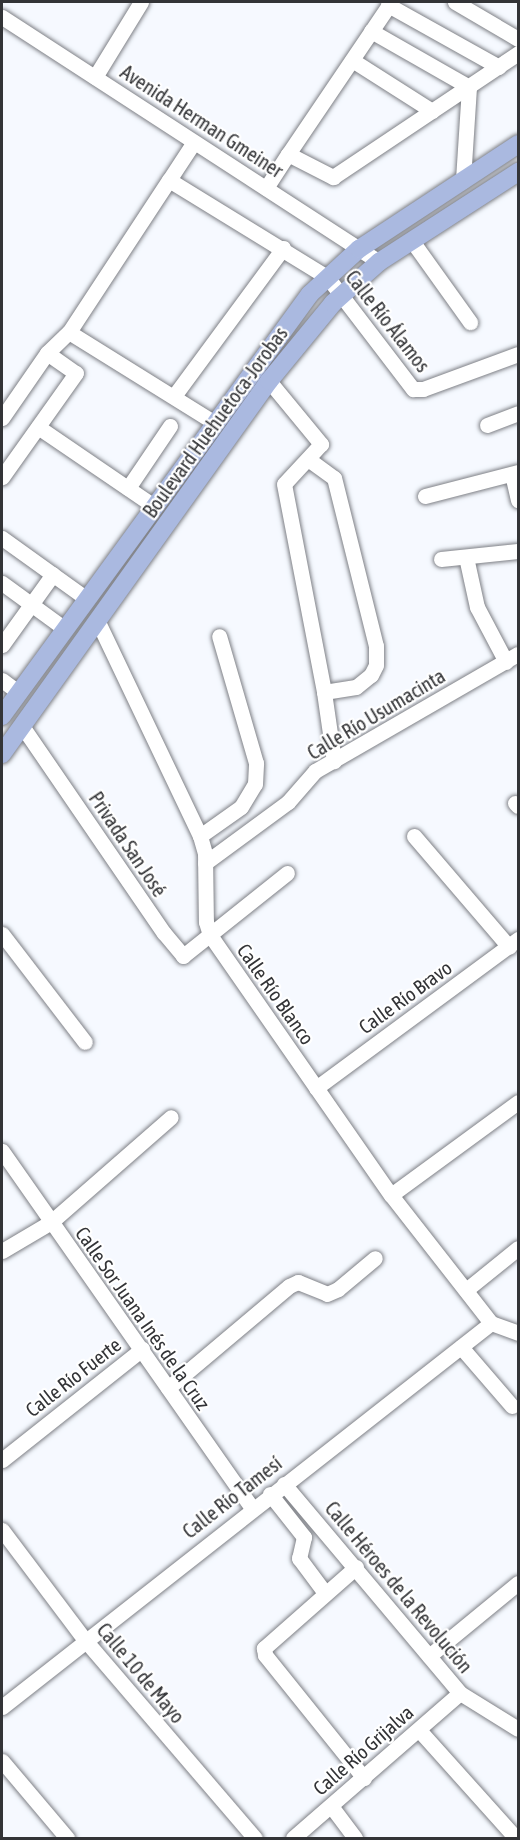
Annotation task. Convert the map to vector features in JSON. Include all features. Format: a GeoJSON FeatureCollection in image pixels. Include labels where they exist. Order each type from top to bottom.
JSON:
{"type":"FeatureCollection","features":[{"type":"Feature","properties":{"kind":"main road","name":"Boulevard Huehuetoca-Jorobas"},"geometry":{"type":"LineString","coordinates":[[2,716],[310,294],[359,249],[519,144]]}},
{"type":"Feature","properties":{"kind":"main road","name":"Boulevard Huehuetoca-Jorobas"},"geometry":{"type":"LineString","coordinates":[[2,754],[269,381],[342,295],[379,262],[519,171]]}},
{"type":"Feature","properties":{"kind":"street"},"geometry":{"type":"LineString","coordinates":[[95,77],[141,2]]}},
{"type":"Feature","properties":{"kind":"street"},"geometry":{"type":"LineString","coordinates":[[455,2],[519,39]]}},
{"type":"Feature","properties":{"kind":"street"},"geometry":{"type":"LineString","coordinates":[[266,188],[390,3],[499,67]]}},
{"type":"Feature","properties":{"kind":"street","name":"Avenida Herman Gmeiner"},"geometry":{"type":"LineString","coordinates":[[2,17],[379,262]]}},
{"type":"Feature","properties":{"kind":"street"},"geometry":{"type":"LineString","coordinates":[[371,31],[469,87]]}},
{"type":"Feature","properties":{"kind":"street"},"geometry":{"type":"LineString","coordinates":[[288,154],[333,177],[519,53]]}},
{"type":"Feature","properties":{"kind":"street"},"geometry":{"type":"LineString","coordinates":[[352,60],[432,111]]}},
{"type":"Feature","properties":{"kind":"street"},"geometry":{"type":"LineString","coordinates":[[463,181],[469,87]]}},
{"type":"Feature","properties":{"kind":"street"},"geometry":{"type":"LineString","coordinates":[[2,418],[47,353],[69,332],[194,142]]}},
{"type":"Feature","properties":{"kind":"street","name":"Calle Río Álamos"},"geometry":{"type":"LineString","coordinates":[[170,180],[328,278],[413,389],[423,389],[519,354]]}},
{"type":"Feature","properties":{"kind":"street"},"geometry":{"type":"LineString","coordinates":[[412,241],[470,322]]}},
{"type":"Feature","properties":{"kind":"street"},"geometry":{"type":"LineString","coordinates":[[174,396],[283,248]]}},
{"type":"Feature","properties":{"kind":"street"},"geometry":{"type":"LineString","coordinates":[[69,332],[215,423]]}},
{"type":"Feature","properties":{"kind":"street"},"geometry":{"type":"LineString","coordinates":[[2,477],[76,373],[47,353]]}},
{"type":"Feature","properties":{"kind":"street"},"geometry":{"type":"LineString","coordinates":[[269,381],[315,432],[321,444],[284,484],[324,692],[334,761]]}},
{"type":"Feature","properties":{"kind":"street"},"geometry":{"type":"LineString","coordinates":[[487,425],[519,413]]}},
{"type":"Feature","properties":{"kind":"street"},"geometry":{"type":"LineString","coordinates":[[38,426],[154,506]]}},
{"type":"Feature","properties":{"kind":"street"},"geometry":{"type":"LineString","coordinates":[[128,488],[170,426]]}},
{"type":"Feature","properties":{"kind":"street"},"geometry":{"type":"LineString","coordinates":[[2,449],[15,458]]}},
{"type":"Feature","properties":{"kind":"street"},"geometry":{"type":"LineString","coordinates":[[308,459],[334,478],[376,646],[376,665],[371,675],[356,687],[324,692]]}},
{"type":"Feature","properties":{"kind":"street"},"geometry":{"type":"LineString","coordinates":[[425,496],[515,473],[519,500]]}},
{"type":"Feature","properties":{"kind":"street"},"geometry":{"type":"LineString","coordinates":[[2,538],[87,598]]}},
{"type":"Feature","properties":{"kind":"street"},"geometry":{"type":"LineString","coordinates":[[441,559],[519,551]]}},
{"type":"Feature","properties":{"kind":"street"},"geometry":{"type":"LineString","coordinates":[[466,556],[477,607],[512,658]]}},
{"type":"Feature","properties":{"kind":"street"},"geometry":{"type":"LineString","coordinates":[[2,645],[53,574]]}},
{"type":"Feature","properties":{"kind":"street"},"geometry":{"type":"LineString","coordinates":[[2,582],[65,629]]}},
{"type":"Feature","properties":{"kind":"street","name":"Calle Río Blanco"},"geometry":{"type":"LineString","coordinates":[[98,622],[200,836],[205,864],[206,922],[210,935],[391,1195],[491,1323]]}},
{"type":"Feature","properties":{"kind":"street"},"geometry":{"type":"LineString","coordinates":[[200,836],[241,807],[255,784],[256,763],[219,636]]}},
{"type":"Feature","properties":{"kind":"street","name":"Calle Río Usumacinta"},"geometry":{"type":"LineString","coordinates":[[205,864],[288,802],[315,771],[512,658]]}},
{"type":"Feature","properties":{"kind":"street"},"geometry":{"type":"LineString","coordinates":[[2,680],[19,693]]}},
{"type":"Feature","properties":{"kind":"street","name":"Privada San José"},"geometry":{"type":"LineString","coordinates":[[21,726],[176,951],[183,956],[210,935]]}},
{"type":"Feature","properties":{"kind":"street"},"geometry":{"type":"LineString","coordinates":[[414,836],[514,943]]}},
{"type":"Feature","properties":{"kind":"street"},"geometry":{"type":"LineString","coordinates":[[210,935],[287,873]]}},
{"type":"Feature","properties":{"kind":"street"},"geometry":{"type":"LineString","coordinates":[[2,934],[85,1042]]}},
{"type":"Feature","properties":{"kind":"street","name":"Calle Río Bravo"},"geometry":{"type":"LineString","coordinates":[[316,1088],[514,943]]}},
{"type":"Feature","properties":{"kind":"street"},"geometry":{"type":"LineString","coordinates":[[391,1195],[519,1102]]}},
{"type":"Feature","properties":{"kind":"street"},"geometry":{"type":"LineString","coordinates":[[2,1251],[51,1222],[171,1117]]}},
{"type":"Feature","properties":{"kind":"street","name":"Calle Sor Juana Inés de la Cruz"},"geometry":{"type":"LineString","coordinates":[[2,1151],[252,1508]]}},
{"type":"Feature","properties":{"kind":"street"},"geometry":{"type":"LineString","coordinates":[[466,1290],[519,1248]]}},
{"type":"Feature","properties":{"kind":"street"},"geometry":{"type":"LineString","coordinates":[[168,1388],[289,1286],[298,1282],[327,1294],[338,1289],[375,1258]]}},
{"type":"Feature","properties":{"kind":"street"},"geometry":{"type":"LineString","coordinates":[[491,1323],[519,1333]]}},
{"type":"Feature","properties":{"kind":"street","name":"Calle Río Tamesí"},"geometry":{"type":"LineString","coordinates":[[2,1705],[491,1323]]}},
{"type":"Feature","properties":{"kind":"street"},"geometry":{"type":"LineString","coordinates":[[461,1347],[512,1406]]}},
{"type":"Feature","properties":{"kind":"street","name":"Calle Río Fuerte"},"geometry":{"type":"LineString","coordinates":[[2,1460],[142,1349]]}},
{"type":"Feature","properties":{"kind":"street","name":"Calle Héroes de la Revolución"},"geometry":{"type":"LineString","coordinates":[[284,1484],[460,1693],[519,1729]]}},
{"type":"Feature","properties":{"kind":"street"},"geometry":{"type":"LineString","coordinates":[[270,1494],[304,1537],[299,1558],[325,1593]]}},
{"type":"Feature","properties":{"kind":"street","name":"Calle 10 de Mayo"},"geometry":{"type":"LineString","coordinates":[[2,1530],[85,1640],[255,1839]]}},
{"type":"Feature","properties":{"kind":"street"},"geometry":{"type":"LineString","coordinates":[[356,1567],[269,1640],[265,1655],[364,1778]]}},
{"type":"Feature","properties":{"kind":"street"},"geometry":{"type":"LineString","coordinates":[[429,1656],[519,1583]]}},
{"type":"Feature","properties":{"kind":"street","name":"Calle Río Grijalva"},"geometry":{"type":"LineString","coordinates":[[293,1839],[460,1693]]}},
{"type":"Feature","properties":{"kind":"street"},"geometry":{"type":"LineString","coordinates":[[419,1730],[516,1839]]}},
{"type":"Feature","properties":{"kind":"street"},"geometry":{"type":"LineString","coordinates":[[2,1761],[66,1838]]}},
{"type":"Feature","properties":{"kind":"street"},"geometry":{"type":"LineString","coordinates":[[331,1806],[355,1839]]}}]}
